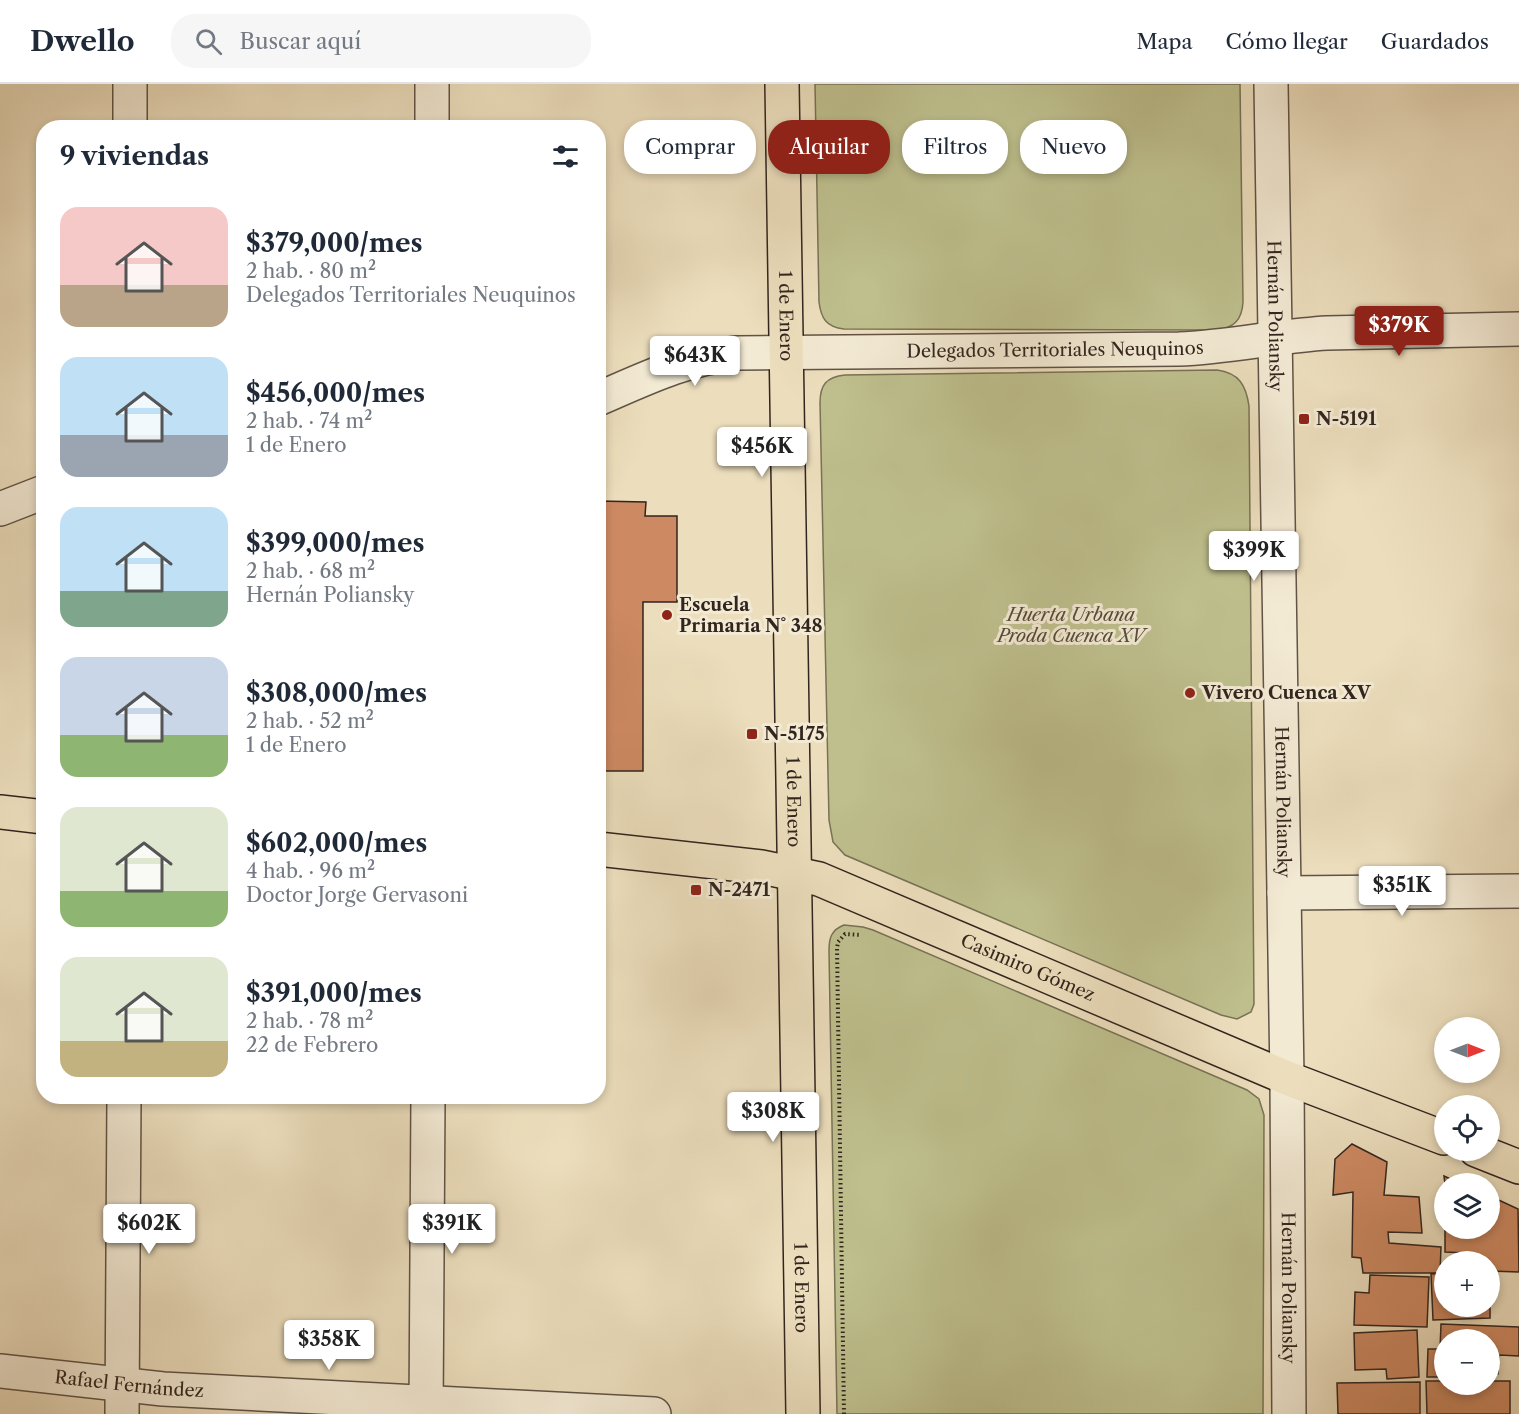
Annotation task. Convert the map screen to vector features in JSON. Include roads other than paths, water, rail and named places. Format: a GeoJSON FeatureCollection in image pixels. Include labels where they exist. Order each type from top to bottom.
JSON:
{"type":"FeatureCollection","features":[{"type":"Feature","properties":{"kind":"main road","name":"1 de Enero"},"geometry":{"type":"LineString","coordinates":[[782,84],[803,1414]]}},
{"type":"Feature","properties":{"kind":"main road"},"geometry":{"type":"LineString","coordinates":[[0,812],[36,816]]}},
{"type":"Feature","properties":{"kind":"main road","name":"Casimiro Gómez"},"geometry":{"type":"LineString","coordinates":[[606,850],[794,872],[847,890],[1287,1078],[1434,1134]]}},
{"type":"Feature","properties":{"kind":"main road"},"geometry":{"type":"LineString","coordinates":[[1500,1159],[1519,1167]]}},
{"type":"Feature","properties":{"kind":"street"},"geometry":{"type":"LineString","coordinates":[[130,84],[130,120]]}},
{"type":"Feature","properties":{"kind":"street"},"geometry":{"type":"LineString","coordinates":[[432,84],[432,120]]}},
{"type":"Feature","properties":{"kind":"street","name":"Hernán Poliansky"},"geometry":{"type":"LineString","coordinates":[[1271,84],[1287,1078],[1289,1414]]}},
{"type":"Feature","properties":{"kind":"street","name":"Delegados Territoriales Neuquinos"},"geometry":{"type":"LineString","coordinates":[[606,396],[656,374],[713,356],[786,352],[1179,349],[1224,346],[1327,333],[1519,329]]}},
{"type":"Feature","properties":{"kind":"street"},"geometry":{"type":"LineString","coordinates":[[0,509],[36,495]]}},
{"type":"Feature","properties":{"kind":"street"},"geometry":{"type":"LineString","coordinates":[[1284,893],[1519,891]]}},
{"type":"Feature","properties":{"kind":"street"},"geometry":{"type":"LineString","coordinates":[[123,1400],[124,1104]]}},
{"type":"Feature","properties":{"kind":"street"},"geometry":{"type":"LineString","coordinates":[[426,1408],[428,1104]]}},
{"type":"Feature","properties":{"kind":"street","name":"Rafael Fernández"},"geometry":{"type":"LineString","coordinates":[[0,1371],[123,1400],[163,1389],[426,1408],[654,1414]]}},
{"type":"Feature","properties":{"kind":"place","name":"N-5191"},"geometry":{"type":"Point","coordinates":[1304,419]}},
{"type":"Feature","properties":{"kind":"place","name":"Escuela Primaria N° 348"},"geometry":{"type":"Point","coordinates":[667,615]}},
{"type":"Feature","properties":{"kind":"place","name":"Vivero Cuenca XV"},"geometry":{"type":"Point","coordinates":[1190,693]}},
{"type":"Feature","properties":{"kind":"place","name":"N-5175"},"geometry":{"type":"Point","coordinates":[752,734]}},
{"type":"Feature","properties":{"kind":"place","name":"N-2471"},"geometry":{"type":"Point","coordinates":[696,890]}},
{"type":"Feature","properties":{"kind":"park label","name":"Huerta Urbana Proda Cuenca XV"},"geometry":{"type":"Point","coordinates":[1071,625]}}]}
